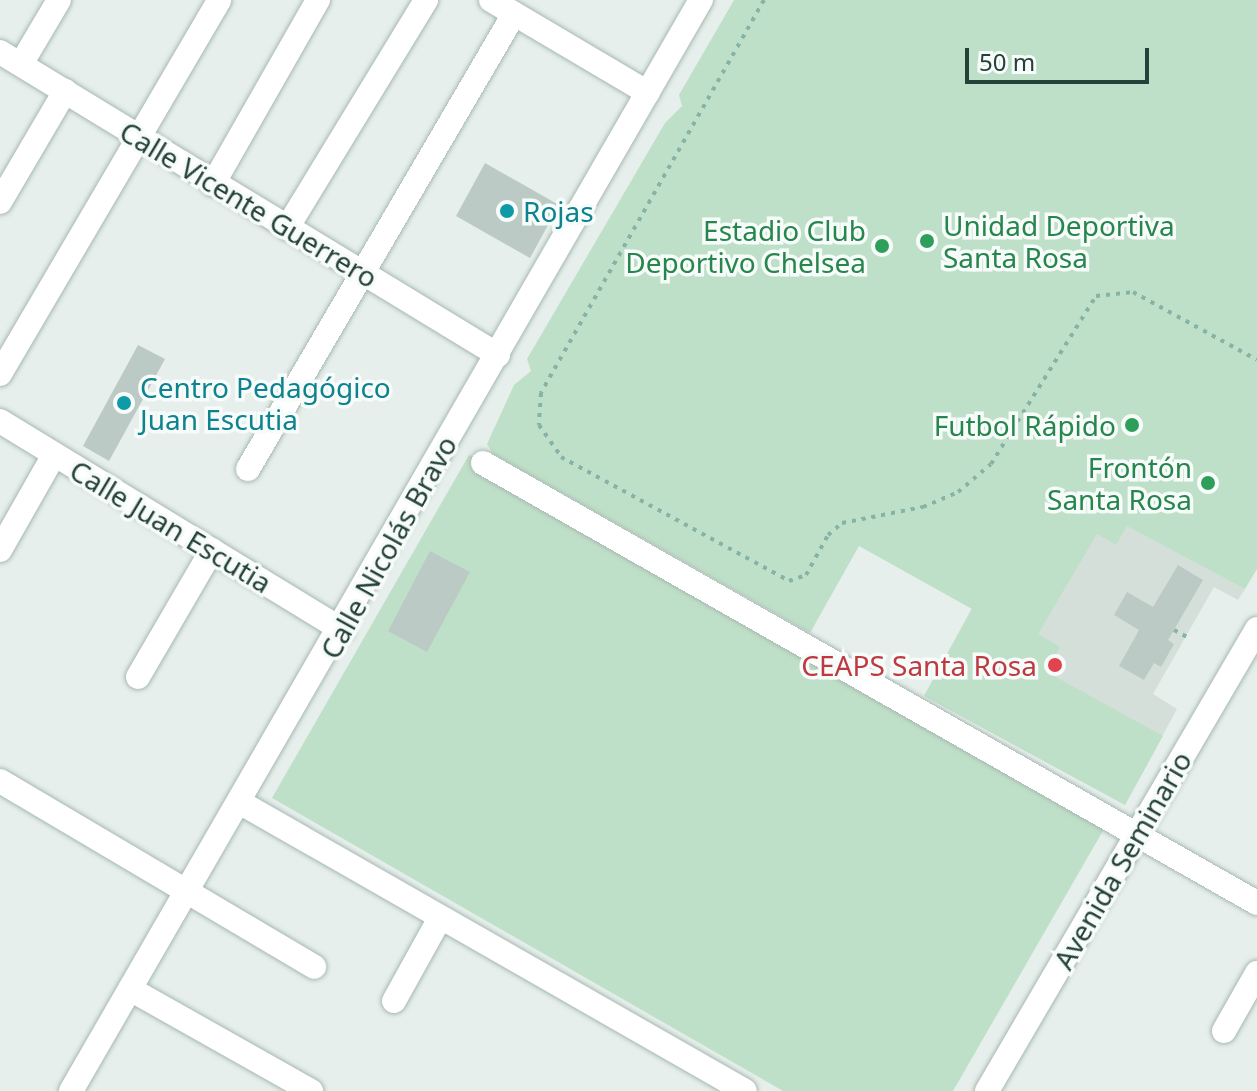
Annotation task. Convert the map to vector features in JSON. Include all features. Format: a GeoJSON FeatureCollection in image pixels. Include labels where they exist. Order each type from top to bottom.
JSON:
{"type":"FeatureCollection","features":[{"type":"Feature","properties":{"kind":"street"},"geometry":{"type":"LineString","coordinates":[[10,58],[59,0]]}},
{"type":"Feature","properties":{"kind":"street"},"geometry":{"type":"LineString","coordinates":[[0,374],[219,0]]}},
{"type":"Feature","properties":{"kind":"street"},"geometry":{"type":"LineString","coordinates":[[213,184],[318,0]]}},
{"type":"Feature","properties":{"kind":"street"},"geometry":{"type":"LineString","coordinates":[[287,228],[426,0]]}},
{"type":"Feature","properties":{"kind":"street"},"geometry":{"type":"LineString","coordinates":[[491,0],[648,93]]}},
{"type":"Feature","properties":{"kind":"street","name":"Calle Nicolás Bravo"},"geometry":{"type":"LineString","coordinates":[[71,1091],[342,630],[701,0]]}},
{"type":"Feature","properties":{"kind":"street"},"geometry":{"type":"LineString","coordinates":[[248,469],[367,276],[514,14]]}},
{"type":"Feature","properties":{"kind":"street","name":"Calle Vicente Guerrero"},"geometry":{"type":"LineString","coordinates":[[10,58],[498,355]]}},
{"type":"Feature","properties":{"kind":"street"},"geometry":{"type":"LineString","coordinates":[[0,202],[65,91]]}},
{"type":"Feature","properties":{"kind":"street","name":"Calle Juan Escutia"},"geometry":{"type":"LineString","coordinates":[[0,421],[342,630]]}},
{"type":"Feature","properties":{"kind":"street"},"geometry":{"type":"LineString","coordinates":[[0,550],[54,455]]}},
{"type":"Feature","properties":{"kind":"street"},"geometry":{"type":"LineString","coordinates":[[483,463],[1257,903]]}},
{"type":"Feature","properties":{"kind":"street"},"geometry":{"type":"LineString","coordinates":[[138,677],[212,550]]}},
{"type":"Feature","properties":{"kind":"street","name":"Avenida Seminario"},"geometry":{"type":"LineString","coordinates":[[987,1091],[1257,629]]}},
{"type":"Feature","properties":{"kind":"street"},"geometry":{"type":"LineString","coordinates":[[0,781],[314,967]]}},
{"type":"Feature","properties":{"kind":"street"},"geometry":{"type":"LineString","coordinates":[[241,803],[745,1091]]}},
{"type":"Feature","properties":{"kind":"street"},"geometry":{"type":"LineString","coordinates":[[394,1001],[440,918]]}},
{"type":"Feature","properties":{"kind":"street"},"geometry":{"type":"LineString","coordinates":[[1224,1031],[1257,973]]}},
{"type":"Feature","properties":{"kind":"street"},"geometry":{"type":"LineString","coordinates":[[130,989],[311,1091]]}},
{"type":"Feature","properties":{"kind":"path"},"geometry":{"type":"LineString","coordinates":[[764,0],[541,393],[539,425],[561,457],[789,581],[806,575],[828,535],[842,523],[923,507],[958,492],[991,464],[1096,296],[1133,292],[1257,360]]}},
{"type":"Feature","properties":{"kind":"path"},"geometry":{"type":"LineString","coordinates":[[1174,630],[1189,638]]}},
{"type":"Feature","properties":{"kind":"shaded area","name":"CEAPS Santa Rosa"},"geometry":{"type":"Polygon","coordinates":[[[1042,479],[1245,589],[1238,600],[1214,587],[1153,694],[1177,709],[1125,805],[924,696],[1042,479]]]}},
{"type":"Feature","properties":{"kind":"green space","name":"Unidad Deportiva Santa Rosa"},"geometry":{"type":"Polygon","coordinates":[[[734,0],[1257,0],[1257,569],[1245,589],[1127,526],[1116,545],[1097,534],[1038,634],[1060,647],[1047,672],[1163,736],[1125,805],[924,696],[972,609],[859,546],[810,633],[493,454],[487,444],[514,385],[531,371],[527,359],[665,123],[682,106],[679,95],[734,0]]]}},
{"type":"Feature","properties":{"kind":"green space"},"geometry":{"type":"Polygon","coordinates":[[[469,455],[1108,822],[953,1091],[783,1091],[272,798],[469,455]]]}},
{"type":"Feature","properties":{"kind":"building","name":"Rojas"},"geometry":{"type":"Polygon","coordinates":[[[485,163],[559,205],[530,258],[456,216],[485,163]]]}},
{"type":"Feature","properties":{"kind":"building","name":"Centro Pedagógico Juan Escutia"},"geometry":{"type":"Polygon","coordinates":[[[138,345],[165,359],[109,461],[83,446],[138,345]]]}},
{"type":"Feature","properties":{"kind":"building"},"geometry":{"type":"Polygon","coordinates":[[[430,551],[470,572],[427,652],[388,631],[430,551]]]}},
{"type":"Feature","properties":{"kind":"building"},"geometry":{"type":"Polygon","coordinates":[[[1178,565],[1203,580],[1168,640],[1174,644],[1161,667],[1154,663],[1144,680],[1119,666],[1139,630],[1114,615],[1127,592],[1153,607],[1178,565]]]}},
{"type":"Feature","properties":{"kind":"place","name":"Rojas"},"geometry":{"type":"Point","coordinates":[507,211]}},
{"type":"Feature","properties":{"kind":"place","name":"Unidad Deportiva Santa Rosa"},"geometry":{"type":"Point","coordinates":[927,241]}},
{"type":"Feature","properties":{"kind":"place","name":"Estadio Club Deportivo Chelsea"},"geometry":{"type":"Point","coordinates":[882,246]}},
{"type":"Feature","properties":{"kind":"place","name":"Centro Pedagógico Juan Escutia"},"geometry":{"type":"Point","coordinates":[124,403]}},
{"type":"Feature","properties":{"kind":"place","name":"Futbol Rápido"},"geometry":{"type":"Point","coordinates":[1132,425]}},
{"type":"Feature","properties":{"kind":"place","name":"Frontón Santa Rosa"},"geometry":{"type":"Point","coordinates":[1208,483]}},
{"type":"Feature","properties":{"kind":"place","name":"CEAPS Santa Rosa"},"geometry":{"type":"Point","coordinates":[1055,665]}}]}
